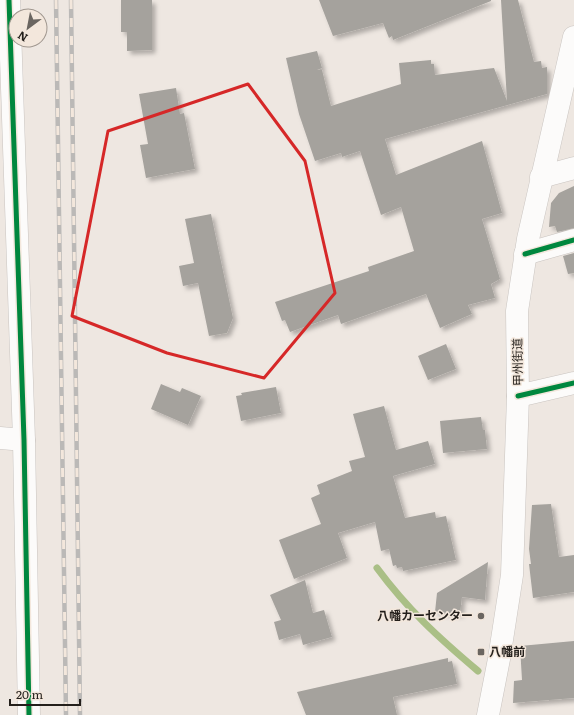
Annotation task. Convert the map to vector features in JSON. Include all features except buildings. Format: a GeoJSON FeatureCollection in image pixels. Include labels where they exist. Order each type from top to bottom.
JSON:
{"type":"FeatureCollection","features":[{"type":"Feature","properties":{"kind":"main road"},"geometry":{"type":"LineString","coordinates":[[9,0],[24,440],[29,715]]}},
{"type":"Feature","properties":{"kind":"main road","name":"甲州街道"},"geometry":{"type":"LineString","coordinates":[[488,715],[499,659],[512,574],[518,396],[517,311],[525,254],[541,177],[574,37]]}},
{"type":"Feature","properties":{"kind":"main road"},"geometry":{"type":"LineString","coordinates":[[541,177],[574,168]]}},
{"type":"Feature","properties":{"kind":"main road"},"geometry":{"type":"LineString","coordinates":[[525,254],[574,240]]}},
{"type":"Feature","properties":{"kind":"main road"},"geometry":{"type":"LineString","coordinates":[[518,396],[574,383]]}},
{"type":"Feature","properties":{"kind":"main road"},"geometry":{"type":"LineString","coordinates":[[0,438],[24,440]]}},
{"type":"Feature","properties":{"kind":"highlighted area"},"geometry":{"type":"Polygon","coordinates":[[[248,84],[305,161],[335,293],[264,378],[167,353],[72,316],[108,131],[248,84]]]}},
{"type":"Feature","properties":{"kind":"waterway"},"geometry":{"type":"LineString","coordinates":[[377,568],[400,597],[424,623],[478,671]]}},
{"type":"Feature","properties":{"kind":"railway"},"geometry":{"type":"LineString","coordinates":[[56,0],[66,715]]}},
{"type":"Feature","properties":{"kind":"railway"},"geometry":{"type":"LineString","coordinates":[[71,0],[80,715]]}},
{"type":"Feature","properties":{"kind":"cycle path"},"geometry":{"type":"LineString","coordinates":[[9,0],[24,440],[29,715]]}},
{"type":"Feature","properties":{"kind":"cycle path"},"geometry":{"type":"LineString","coordinates":[[525,254],[574,240]]}},
{"type":"Feature","properties":{"kind":"cycle path"},"geometry":{"type":"LineString","coordinates":[[518,396],[574,383]]}},
{"type":"Feature","properties":{"kind":"place","name":"八幡カーセンター"},"geometry":{"type":"Point","coordinates":[481,616]}},
{"type":"Feature","properties":{"kind":"place","name":"八幡前"},"geometry":{"type":"Point","coordinates":[481,652]}}]}
